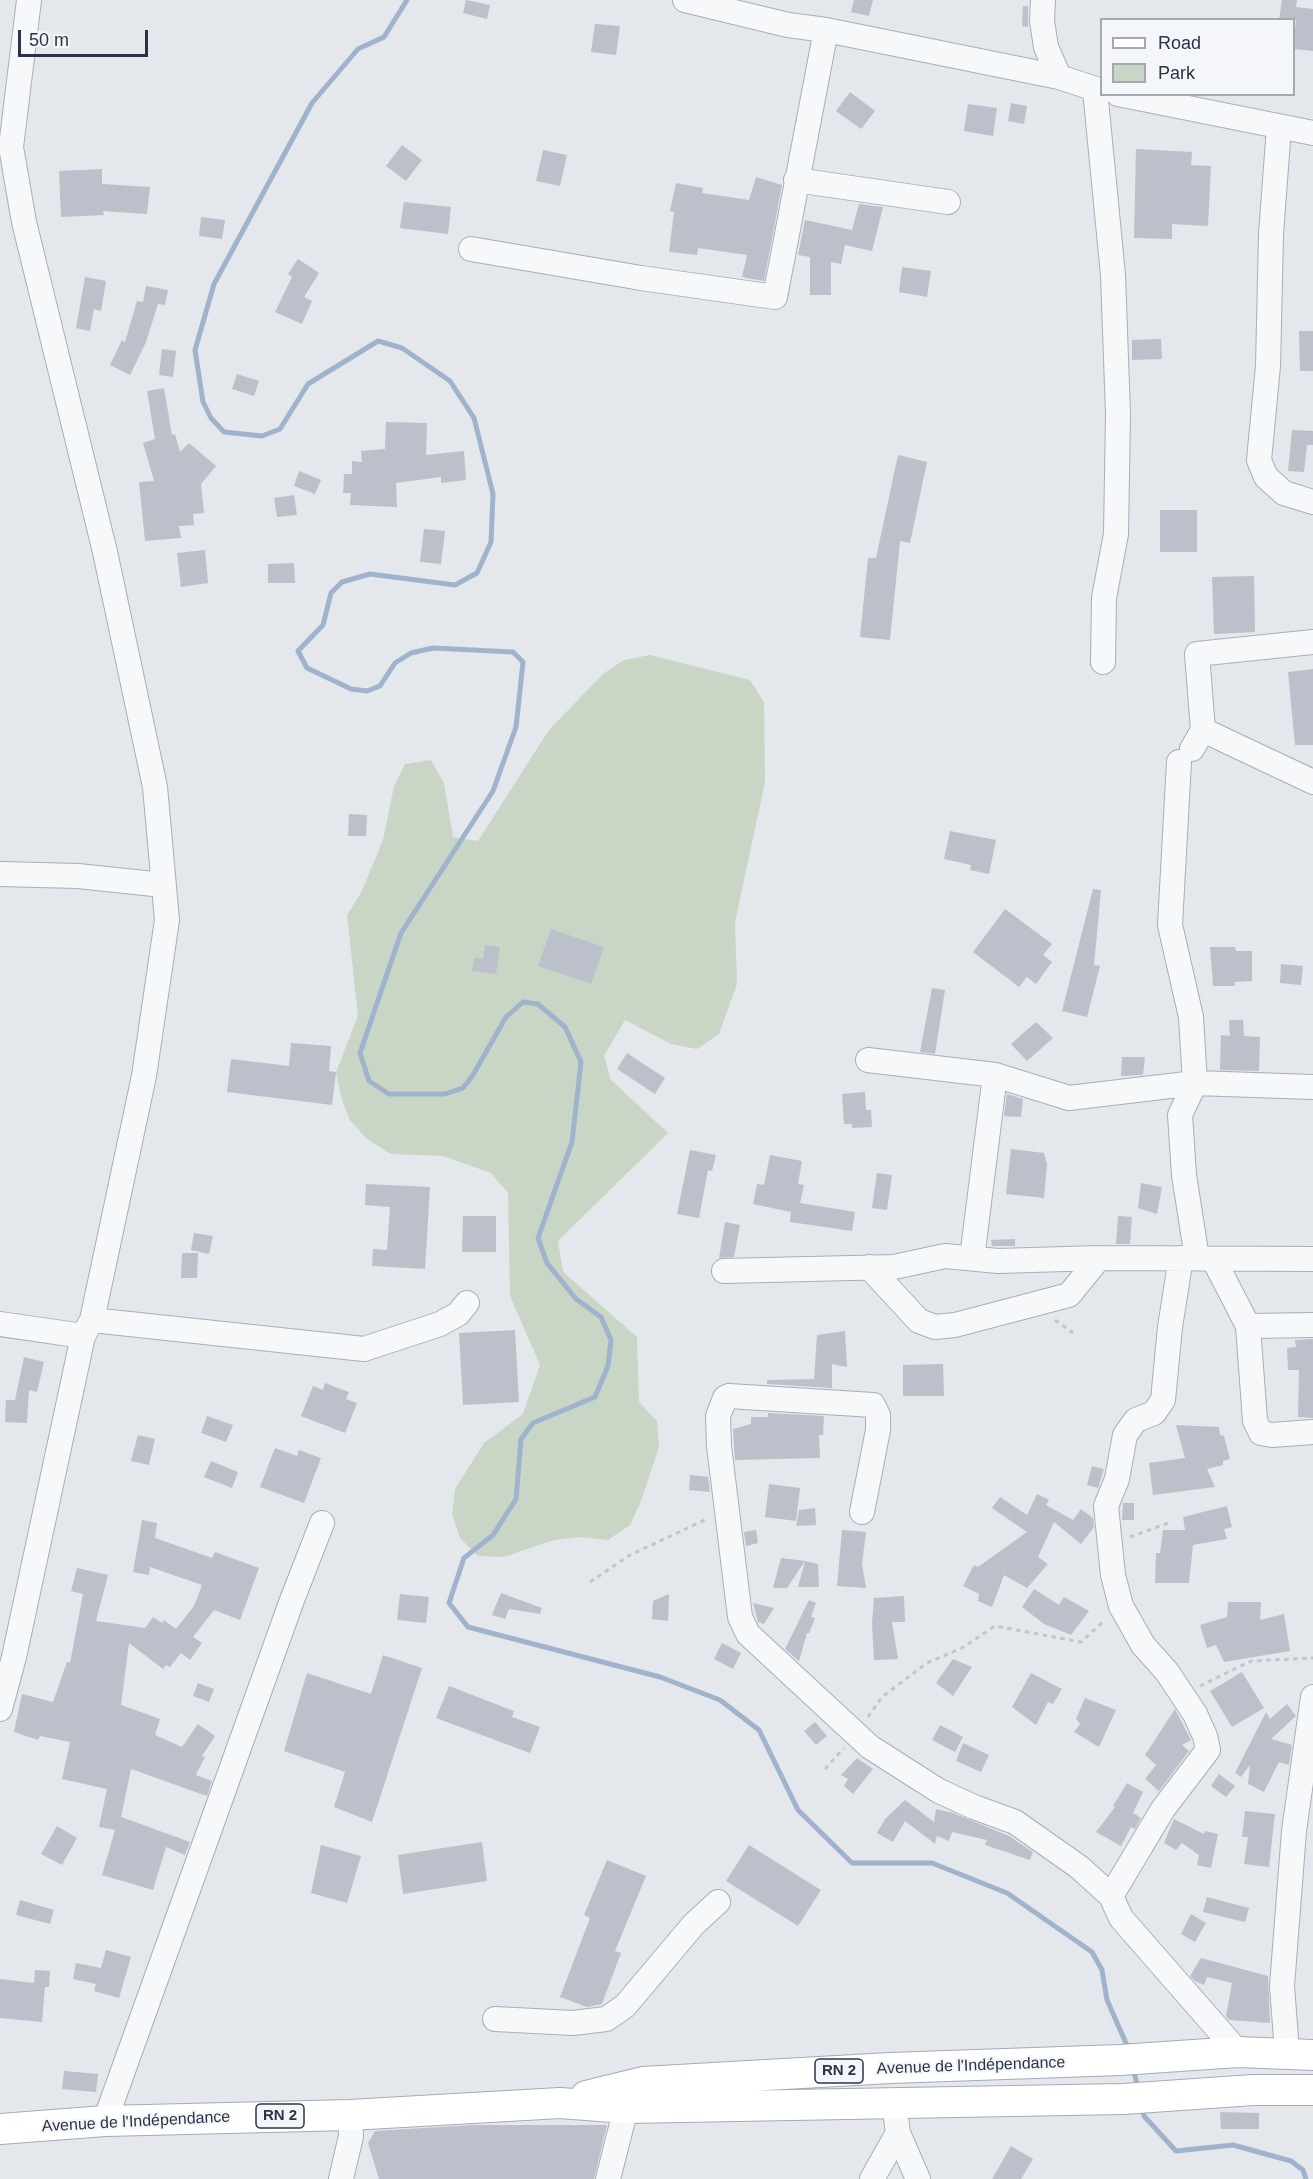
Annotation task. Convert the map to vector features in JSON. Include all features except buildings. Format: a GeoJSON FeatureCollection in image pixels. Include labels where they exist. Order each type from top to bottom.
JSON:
{"type":"FeatureCollection","features":[{"type":"Feature","properties":{"kind":"main road","name":"Avenue de l'Indépendance"},"geometry":{"type":"LineString","coordinates":[[560,2103],[643,2082],[890,2068],[1120,2060],[1238,2052],[1300,2054]]}},
{"type":"Feature","properties":{"kind":"main road","name":"Avenue de l'Indépendance"},"geometry":{"type":"LineString","coordinates":[[0,2129],[105,2121],[350,2115],[560,2103],[626,2108],[1123,2099],[1252,2090],[1313,2090]]}},
{"type":"Feature","properties":{"kind":"street"},"geometry":{"type":"LineString","coordinates":[[0,1709],[14,1657],[144,1076],[167,920],[155,787],[105,552],[5,146],[29,0]]}},
{"type":"Feature","properties":{"kind":"street"},"geometry":{"type":"LineString","coordinates":[[685,0],[788,26],[826,30],[1059,77],[1100,90]]}},
{"type":"Feature","properties":{"kind":"street"},"geometry":{"type":"LineString","coordinates":[[1043,0],[1042,21],[1046,46],[1059,77]]}},
{"type":"Feature","properties":{"kind":"street"},"geometry":{"type":"LineString","coordinates":[[471,249],[641,278],[775,297],[826,30]]}},
{"type":"Feature","properties":{"kind":"street"},"geometry":{"type":"LineString","coordinates":[[1103,662],[1104,598],[1116,534],[1118,414],[1105,96]]}},
{"type":"Feature","properties":{"kind":"street"},"geometry":{"type":"LineString","coordinates":[[1125,96],[1313,133]]}},
{"type":"Feature","properties":{"kind":"street"},"geometry":{"type":"LineString","coordinates":[[1279,127],[1271,234],[1268,366],[1259,460],[1266,477],[1284,493],[1313,502]]}},
{"type":"Feature","properties":{"kind":"street"},"geometry":{"type":"LineString","coordinates":[[796,180],[948,202]]}},
{"type":"Feature","properties":{"kind":"street"},"geometry":{"type":"LineString","coordinates":[[1313,642],[1197,654],[1191,747],[1170,925],[1191,1017],[1195,1083],[1180,1115],[1184,1175],[1197,1259],[1248,1326],[1255,1421],[1261,1433],[1272,1435],[1313,1432]]}},
{"type":"Feature","properties":{"kind":"street"},"geometry":{"type":"LineString","coordinates":[[1191,747],[1313,782]]}},
{"type":"Feature","properties":{"kind":"street"},"geometry":{"type":"LineString","coordinates":[[0,874],[78,876],[163,885]]}},
{"type":"Feature","properties":{"kind":"street"},"geometry":{"type":"LineString","coordinates":[[868,1060],[995,1075],[1068,1098],[1195,1083],[1313,1087]]}},
{"type":"Feature","properties":{"kind":"street"},"geometry":{"type":"LineString","coordinates":[[972,1258],[995,1075]]}},
{"type":"Feature","properties":{"kind":"street"},"geometry":{"type":"LineString","coordinates":[[724,1271],[894,1267],[945,1256],[998,1261],[1099,1258],[1313,1259]]}},
{"type":"Feature","properties":{"kind":"street"},"geometry":{"type":"LineString","coordinates":[[869,1268],[919,1321],[935,1327],[966,1323],[1069,1295],[1099,1258]]}},
{"type":"Feature","properties":{"kind":"street"},"geometry":{"type":"LineString","coordinates":[[1111,1896],[1163,1809],[1208,1750],[1205,1736],[1183,1694],[1143,1645],[1121,1606],[1108,1544],[1106,1506],[1117,1479],[1125,1435],[1136,1420],[1154,1413],[1163,1400],[1170,1327],[1197,1259]]}},
{"type":"Feature","properties":{"kind":"street"},"geometry":{"type":"LineString","coordinates":[[0,1324],[88,1328],[364,1349],[440,1324],[458,1314],[467,1303]]}},
{"type":"Feature","properties":{"kind":"street"},"geometry":{"type":"LineString","coordinates":[[1248,1326],[1313,1325]]}},
{"type":"Feature","properties":{"kind":"street"},"geometry":{"type":"LineString","coordinates":[[862,1512],[878,1430],[878,1415],[873,1405],[729,1395],[725,1398],[718,1416],[719,1446],[728,1507],[728,1540],[743,1627],[855,1736],[939,1791],[974,1808],[1015,1821],[1079,1867],[1111,1896],[1121,1918],[1238,2052]]}},
{"type":"Feature","properties":{"kind":"street"},"geometry":{"type":"LineString","coordinates":[[105,2121],[288,1611],[322,1523]]}},
{"type":"Feature","properties":{"kind":"street"},"geometry":{"type":"LineString","coordinates":[[1300,2054],[1282,1986],[1294,1831],[1313,1697]]}},
{"type":"Feature","properties":{"kind":"street"},"geometry":{"type":"LineString","coordinates":[[495,2019],[573,2023],[606,2019],[625,2006],[693,1924],[718,1902]]}},
{"type":"Feature","properties":{"kind":"street"},"geometry":{"type":"LineString","coordinates":[[894,2103],[898,2133],[918,2179]]}},
{"type":"Feature","properties":{"kind":"street"},"geometry":{"type":"LineString","coordinates":[[608,2179],[626,2108]]}},
{"type":"Feature","properties":{"kind":"street"},"geometry":{"type":"LineString","coordinates":[[341,2179],[351,2136],[350,2115]]}},
{"type":"Feature","properties":{"kind":"street"},"geometry":{"type":"LineString","coordinates":[[872,2179],[898,2133]]}},
{"type":"Feature","properties":{"kind":"path"},"geometry":{"type":"LineString","coordinates":[[590,1582],[630,1555],[660,1539],[695,1526],[728,1507]]}},
{"type":"Feature","properties":{"kind":"path"},"geometry":{"type":"LineString","coordinates":[[1108,1544],[1172,1522]]}},
{"type":"Feature","properties":{"kind":"path"},"geometry":{"type":"LineString","coordinates":[[825,1769],[855,1736],[882,1697],[927,1663],[962,1648],[995,1626],[1081,1642],[1121,1606]]}},
{"type":"Feature","properties":{"kind":"path"},"geometry":{"type":"LineString","coordinates":[[1183,1694],[1251,1661],[1313,1658]]}},
{"type":"Feature","properties":{"kind":"green space"},"geometry":{"type":"Polygon","coordinates":[[[650,655],[750,680],[764,702],[765,782],[735,922],[737,984],[719,1034],[697,1049],[671,1044],[625,1020],[604,1056],[611,1080],[668,1133],[558,1241],[563,1272],[637,1337],[639,1402],[657,1421],[659,1447],[641,1501],[630,1525],[608,1540],[581,1537],[554,1540],[504,1557],[478,1556],[460,1538],[452,1514],[455,1489],[484,1443],[523,1414],[540,1365],[510,1296],[508,1193],[491,1173],[443,1156],[391,1154],[367,1139],[350,1120],[341,1097],[336,1072],[358,1016],[347,915],[361,893],[383,840],[394,786],[405,764],[431,760],[444,783],[453,837],[478,841],[549,730],[603,674],[624,660],[650,655]]]}},
{"type":"Feature","properties":{"kind":"waterway"},"geometry":{"type":"LineString","coordinates":[[407,0],[384,37],[358,49],[312,103],[214,284],[195,350],[203,402],[211,418],[224,432],[262,436],[280,429],[308,384],[378,341],[402,348],[450,381],[474,418],[493,494],[491,542],[477,573],[455,585],[370,574],[342,582],[331,593],[323,625],[298,651],[307,668],[351,689],[367,691],[380,686],[395,663],[411,653],[433,648],[513,652],[523,662],[516,727],[493,791],[401,933],[360,1053],[369,1081],[389,1094],[445,1094],[463,1088],[473,1075],[506,1017],[523,1002],[538,1004],[565,1027],[581,1062],[572,1142],[538,1238],[547,1263],[576,1299],[601,1317],[611,1340],[608,1366],[595,1397],[533,1423],[521,1439],[516,1499],[493,1535],[464,1558],[449,1603],[468,1627],[660,1677],[720,1700],[759,1730],[798,1810],[852,1863],[932,1863],[1007,1893],[1092,1952],[1102,1970],[1107,2000],[1129,2050]]}},
{"type":"Feature","properties":{"kind":"waterway"},"geometry":{"type":"LineString","coordinates":[[1133,2068],[1138,2088]]}},
{"type":"Feature","properties":{"kind":"waterway"},"geometry":{"type":"LineString","coordinates":[[1142,2106],[1144,2116],[1176,2151],[1233,2145],[1291,2161],[1303,2170],[1306,2179]]}}]}
